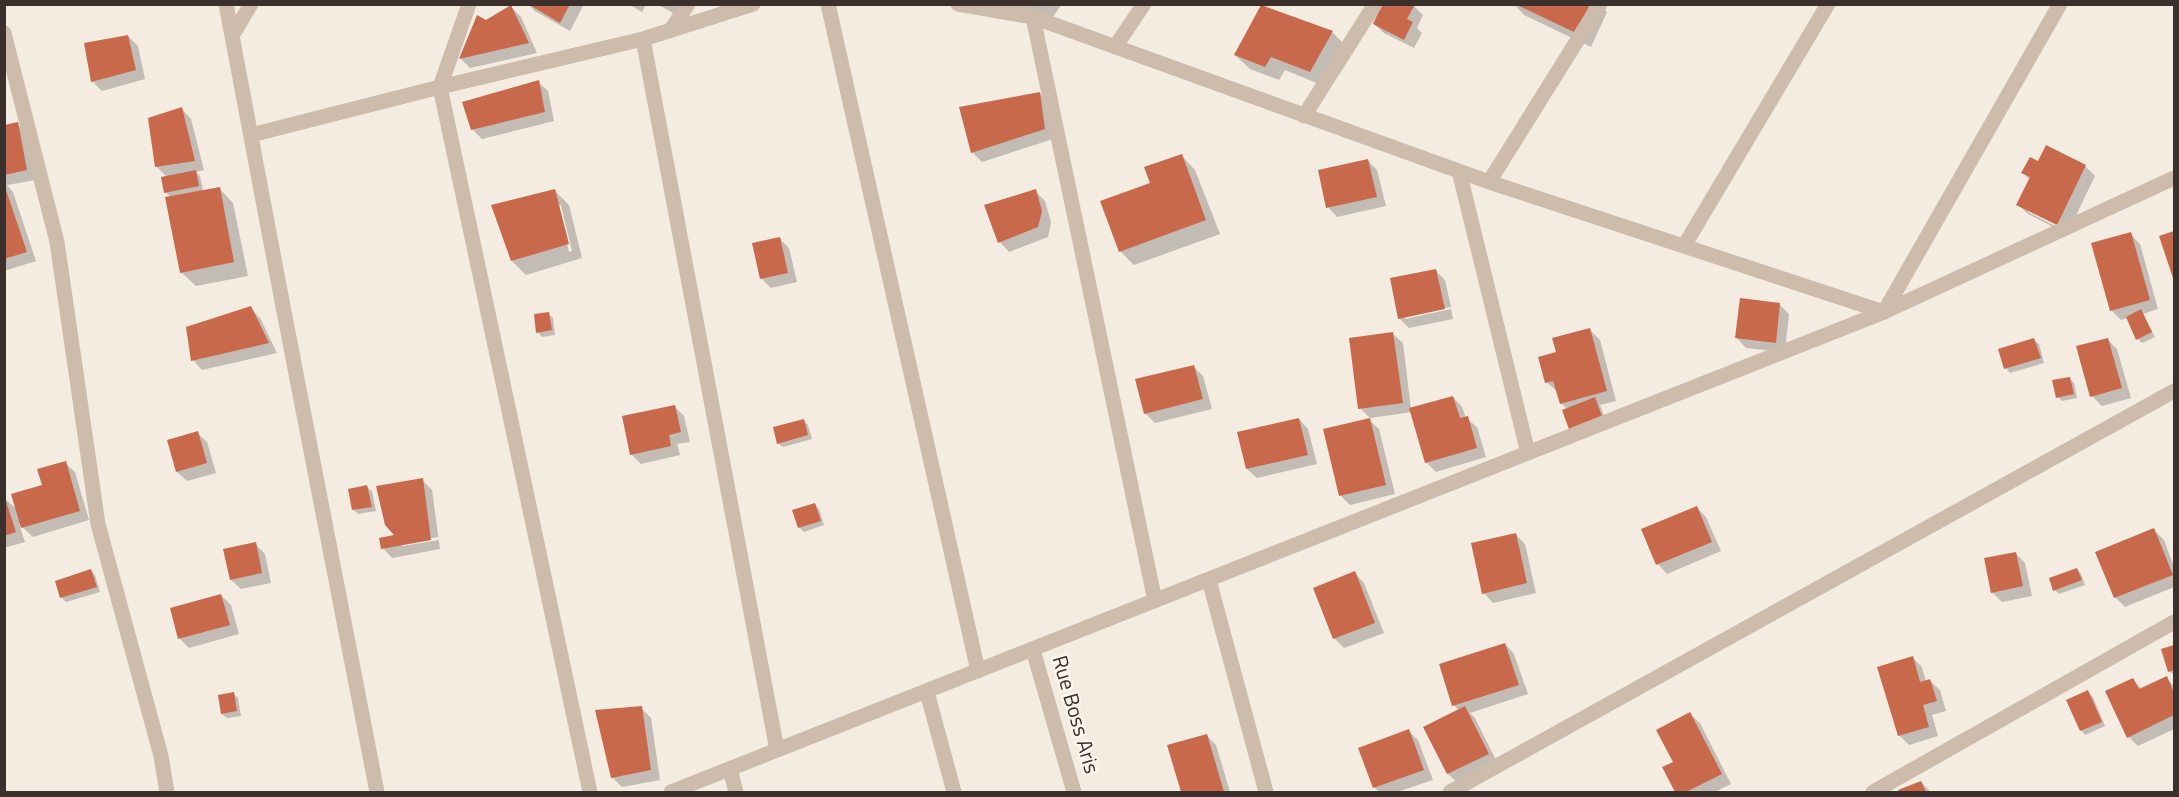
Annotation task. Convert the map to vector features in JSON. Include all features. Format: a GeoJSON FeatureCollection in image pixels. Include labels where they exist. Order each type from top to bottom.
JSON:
{"type":"FeatureCollection","features":[{"type":"Feature","properties":{"kind":"street"},"geometry":{"type":"LineString","coordinates":[[226,4],[377,792]]}},
{"type":"Feature","properties":{"kind":"street"},"geometry":{"type":"LineString","coordinates":[[232,36],[251,4]]}},
{"type":"Feature","properties":{"kind":"street"},"geometry":{"type":"LineString","coordinates":[[469,4],[440,87],[590,792]]}},
{"type":"Feature","properties":{"kind":"street"},"geometry":{"type":"LineString","coordinates":[[670,31],[688,4]]}},
{"type":"Feature","properties":{"kind":"street"},"geometry":{"type":"LineString","coordinates":[[251,135],[643,39],[753,4]]}},
{"type":"Feature","properties":{"kind":"street"},"geometry":{"type":"LineString","coordinates":[[828,4],[978,671]]}},
{"type":"Feature","properties":{"kind":"street"},"geometry":{"type":"LineString","coordinates":[[958,4],[1033,17],[1489,182],[1884,312]]}},
{"type":"Feature","properties":{"kind":"street"},"geometry":{"type":"LineString","coordinates":[[1115,47],[1144,4]]}},
{"type":"Feature","properties":{"kind":"street"},"geometry":{"type":"LineString","coordinates":[[1304,116],[1375,4]]}},
{"type":"Feature","properties":{"kind":"street"},"geometry":{"type":"LineString","coordinates":[[1489,182],[1600,4]]}},
{"type":"Feature","properties":{"kind":"street"},"geometry":{"type":"LineString","coordinates":[[1684,246],[1828,4]]}},
{"type":"Feature","properties":{"kind":"street"},"geometry":{"type":"LineString","coordinates":[[1884,312],[2060,4]]}},
{"type":"Feature","properties":{"kind":"street"},"geometry":{"type":"LineString","coordinates":[[1033,17],[1155,601]]}},
{"type":"Feature","properties":{"kind":"street"},"geometry":{"type":"LineString","coordinates":[[4,33],[57,242],[98,524],[161,756],[167,792]]}},
{"type":"Feature","properties":{"kind":"street"},"geometry":{"type":"LineString","coordinates":[[643,39],[777,750]]}},
{"type":"Feature","properties":{"kind":"street"},"geometry":{"type":"LineString","coordinates":[[1459,171],[1528,453]]}},
{"type":"Feature","properties":{"kind":"street"},"geometry":{"type":"LineString","coordinates":[[671,792],[1884,312],[2175,178]]}},
{"type":"Feature","properties":{"kind":"street"},"geometry":{"type":"LineString","coordinates":[[1450,792],[2175,391]]}},
{"type":"Feature","properties":{"kind":"street"},"geometry":{"type":"LineString","coordinates":[[1209,580],[1266,792]]}},
{"type":"Feature","properties":{"kind":"street"},"geometry":{"type":"LineString","coordinates":[[1873,792],[2175,622]]}},
{"type":"Feature","properties":{"kind":"street","name":"Rue Boss Aris"},"geometry":{"type":"LineString","coordinates":[[1033,650],[1074,792]]}},
{"type":"Feature","properties":{"kind":"street"},"geometry":{"type":"LineString","coordinates":[[927,692],[954,792]]}},
{"type":"Feature","properties":{"kind":"street"},"geometry":{"type":"LineString","coordinates":[[730,769],[736,792]]}},
{"type":"Feature","properties":{"kind":"building"},"geometry":{"type":"Polygon","coordinates":[[[528,4],[570,4],[560,23],[528,4]]]}},
{"type":"Feature","properties":{"kind":"building"},"geometry":{"type":"Polygon","coordinates":[[[1382,4],[1415,4],[1407,19],[1413,22],[1404,40],[1373,24],[1382,4]]]}},
{"type":"Feature","properties":{"kind":"building"},"geometry":{"type":"Polygon","coordinates":[[[1515,4],[1590,4],[1576,33],[1515,4]]]}},
{"type":"Feature","properties":{"kind":"building"},"geometry":{"type":"Polygon","coordinates":[[[511,5],[529,43],[459,59],[477,15],[486,20],[511,5]]]}},
{"type":"Feature","properties":{"kind":"building"},"geometry":{"type":"Polygon","coordinates":[[[1261,5],[1333,31],[1310,72],[1271,57],[1265,67],[1234,55],[1261,5]]]}},
{"type":"Feature","properties":{"kind":"building"},"geometry":{"type":"Polygon","coordinates":[[[128,35],[136,70],[91,82],[84,43],[128,35]]]}},
{"type":"Feature","properties":{"kind":"building"},"geometry":{"type":"Polygon","coordinates":[[[539,80],[545,112],[471,130],[462,102],[539,80]]]}},
{"type":"Feature","properties":{"kind":"building"},"geometry":{"type":"Polygon","coordinates":[[[1040,92],[1045,129],[971,153],[959,107],[1040,92]]]}},
{"type":"Feature","properties":{"kind":"building"},"geometry":{"type":"Polygon","coordinates":[[[182,107],[195,161],[155,167],[148,118],[182,107]]]}},
{"type":"Feature","properties":{"kind":"building"},"geometry":{"type":"Polygon","coordinates":[[[18,122],[27,170],[4,175],[4,125],[18,122]]]}},
{"type":"Feature","properties":{"kind":"building"},"geometry":{"type":"Polygon","coordinates":[[[2046,145],[2086,165],[2057,225],[2016,205],[2030,177],[2021,173],[2030,157],[2038,161],[2046,145]]]}},
{"type":"Feature","properties":{"kind":"building"},"geometry":{"type":"Polygon","coordinates":[[[1182,154],[1206,220],[1119,252],[1100,201],[1150,183],[1144,167],[1182,154]]]}},
{"type":"Feature","properties":{"kind":"building"},"geometry":{"type":"Polygon","coordinates":[[[1368,159],[1377,197],[1326,208],[1318,170],[1368,159]]]}},
{"type":"Feature","properties":{"kind":"building"},"geometry":{"type":"Polygon","coordinates":[[[196,170],[199,186],[164,193],[161,177],[196,170]]]}},
{"type":"Feature","properties":{"kind":"building"},"geometry":{"type":"Polygon","coordinates":[[[4,184],[27,252],[4,259],[4,184]]]}},
{"type":"Feature","properties":{"kind":"building"},"geometry":{"type":"Polygon","coordinates":[[[220,187],[234,262],[180,273],[165,197],[220,187]]]}},
{"type":"Feature","properties":{"kind":"building"},"geometry":{"type":"Polygon","coordinates":[[[555,189],[569,244],[511,261],[491,205],[555,189]]]}},
{"type":"Feature","properties":{"kind":"building"},"geometry":{"type":"Polygon","coordinates":[[[1036,189],[1042,211],[1038,227],[998,243],[984,205],[1036,189]]]}},
{"type":"Feature","properties":{"kind":"building"},"geometry":{"type":"Polygon","coordinates":[[[2174,231],[2174,281],[2159,236],[2174,231]]]}},
{"type":"Feature","properties":{"kind":"building"},"geometry":{"type":"Polygon","coordinates":[[[2131,232],[2150,300],[2110,311],[2091,243],[2131,232]]]}},
{"type":"Feature","properties":{"kind":"building"},"geometry":{"type":"Polygon","coordinates":[[[780,237],[788,273],[760,279],[752,243],[780,237]]]}},
{"type":"Feature","properties":{"kind":"building"},"geometry":{"type":"Polygon","coordinates":[[[1436,269],[1445,309],[1398,319],[1390,278],[1436,269]]]}},
{"type":"Feature","properties":{"kind":"building"},"geometry":{"type":"Polygon","coordinates":[[[1740,298],[1780,303],[1776,343],[1735,338],[1740,298]]]}},
{"type":"Feature","properties":{"kind":"building"},"geometry":{"type":"Polygon","coordinates":[[[251,306],[269,343],[191,361],[186,327],[251,306]]]}},
{"type":"Feature","properties":{"kind":"building"},"geometry":{"type":"Polygon","coordinates":[[[2141,309],[2152,332],[2136,340],[2126,317],[2141,309]]]}},
{"type":"Feature","properties":{"kind":"building"},"geometry":{"type":"Polygon","coordinates":[[[549,312],[552,330],[536,333],[534,314],[549,312]]]}},
{"type":"Feature","properties":{"kind":"building"},"geometry":{"type":"Polygon","coordinates":[[[1590,328],[1607,391],[1560,404],[1553,381],[1545,383],[1538,357],[1556,352],[1552,338],[1590,328]]]}},
{"type":"Feature","properties":{"kind":"building"},"geometry":{"type":"Polygon","coordinates":[[[1393,332],[1403,403],[1358,409],[1349,338],[1393,332]]]}},
{"type":"Feature","properties":{"kind":"building"},"geometry":{"type":"Polygon","coordinates":[[[2034,338],[2041,358],[2004,369],[1998,349],[2034,338]]]}},
{"type":"Feature","properties":{"kind":"building"},"geometry":{"type":"Polygon","coordinates":[[[2108,338],[2122,388],[2090,397],[2076,346],[2108,338]]]}},
{"type":"Feature","properties":{"kind":"building"},"geometry":{"type":"Polygon","coordinates":[[[1194,365],[1203,399],[1144,414],[1135,379],[1194,365]]]}},
{"type":"Feature","properties":{"kind":"building"},"geometry":{"type":"Polygon","coordinates":[[[2070,377],[2074,394],[2056,398],[2052,380],[2070,377]]]}},
{"type":"Feature","properties":{"kind":"building"},"geometry":{"type":"Polygon","coordinates":[[[1453,396],[1460,418],[1468,416],[1477,448],[1425,463],[1409,408],[1453,396]]]}},
{"type":"Feature","properties":{"kind":"building"},"geometry":{"type":"Polygon","coordinates":[[[1595,397],[1603,419],[1570,432],[1562,410],[1595,397]]]}},
{"type":"Feature","properties":{"kind":"building"},"geometry":{"type":"Polygon","coordinates":[[[675,405],[681,432],[669,435],[671,446],[630,455],[622,416],[675,405]]]}},
{"type":"Feature","properties":{"kind":"building"},"geometry":{"type":"Polygon","coordinates":[[[1299,418],[1308,455],[1246,469],[1237,432],[1299,418]]]}},
{"type":"Feature","properties":{"kind":"building"},"geometry":{"type":"Polygon","coordinates":[[[1370,418],[1386,485],[1339,496],[1323,429],[1370,418]]]}},
{"type":"Feature","properties":{"kind":"building"},"geometry":{"type":"Polygon","coordinates":[[[804,419],[808,435],[777,444],[773,427],[804,419]]]}},
{"type":"Feature","properties":{"kind":"building"},"geometry":{"type":"Polygon","coordinates":[[[198,431],[207,463],[176,472],[167,440],[198,431]]]}},
{"type":"Feature","properties":{"kind":"building"},"geometry":{"type":"Polygon","coordinates":[[[66,461],[80,511],[21,528],[11,494],[42,485],[37,469],[66,461]]]}},
{"type":"Feature","properties":{"kind":"building"},"geometry":{"type":"Polygon","coordinates":[[[423,478],[431,540],[381,549],[379,538],[394,535],[385,525],[376,486],[423,478]]]}},
{"type":"Feature","properties":{"kind":"building"},"geometry":{"type":"Polygon","coordinates":[[[367,485],[372,507],[352,510],[348,489],[367,485]]]}},
{"type":"Feature","properties":{"kind":"building"},"geometry":{"type":"Polygon","coordinates":[[[4,495],[16,532],[4,536],[4,495]]]}},
{"type":"Feature","properties":{"kind":"building"},"geometry":{"type":"Polygon","coordinates":[[[815,503],[821,521],[798,528],[792,510],[815,503]]]}},
{"type":"Feature","properties":{"kind":"building"},"geometry":{"type":"Polygon","coordinates":[[[1697,506],[1712,542],[1656,565],[1641,529],[1697,506]]]}},
{"type":"Feature","properties":{"kind":"building"},"geometry":{"type":"Polygon","coordinates":[[[2154,528],[2173,575],[2114,598],[2095,552],[2154,528]]]}},
{"type":"Feature","properties":{"kind":"building"},"geometry":{"type":"Polygon","coordinates":[[[1516,533],[1527,583],[1482,594],[1471,543],[1516,533]]]}},
{"type":"Feature","properties":{"kind":"building"},"geometry":{"type":"Polygon","coordinates":[[[256,542],[262,573],[230,580],[223,549],[256,542]]]}},
{"type":"Feature","properties":{"kind":"building"},"geometry":{"type":"Polygon","coordinates":[[[2016,552],[2023,586],[1991,593],[1984,558],[2016,552]]]}},
{"type":"Feature","properties":{"kind":"building"},"geometry":{"type":"Polygon","coordinates":[[[2077,568],[2082,580],[2053,591],[2049,578],[2077,568]]]}},
{"type":"Feature","properties":{"kind":"building"},"geometry":{"type":"Polygon","coordinates":[[[91,569],[97,587],[60,598],[55,581],[91,569]]]}},
{"type":"Feature","properties":{"kind":"building"},"geometry":{"type":"Polygon","coordinates":[[[1355,571],[1375,623],[1333,639],[1313,588],[1355,571]]]}},
{"type":"Feature","properties":{"kind":"building"},"geometry":{"type":"Polygon","coordinates":[[[221,594],[230,625],[178,639],[170,608],[221,594]]]}},
{"type":"Feature","properties":{"kind":"building"},"geometry":{"type":"Polygon","coordinates":[[[1505,643],[1519,685],[1452,706],[1439,664],[1505,643]]]}},
{"type":"Feature","properties":{"kind":"building"},"geometry":{"type":"Polygon","coordinates":[[[2174,645],[2174,670],[2168,672],[2161,649],[2174,645]]]}},
{"type":"Feature","properties":{"kind":"building"},"geometry":{"type":"Polygon","coordinates":[[[1913,656],[1920,682],[1930,679],[1937,701],[1923,705],[1929,727],[1898,736],[1877,667],[1913,656]]]}},
{"type":"Feature","properties":{"kind":"building"},"geometry":{"type":"Polygon","coordinates":[[[2167,676],[2174,693],[2174,715],[2127,738],[2105,691],[2133,678],[2139,689],[2167,676]]]}},
{"type":"Feature","properties":{"kind":"building"},"geometry":{"type":"Polygon","coordinates":[[[2088,690],[2102,722],[2080,731],[2066,700],[2088,690]]]}},
{"type":"Feature","properties":{"kind":"building"},"geometry":{"type":"Polygon","coordinates":[[[234,692],[237,711],[221,714],[218,695],[234,692]]]}},
{"type":"Feature","properties":{"kind":"building"},"geometry":{"type":"Polygon","coordinates":[[[642,706],[651,770],[611,778],[595,710],[642,706]]]}},
{"type":"Feature","properties":{"kind":"building"},"geometry":{"type":"Polygon","coordinates":[[[1465,706],[1489,754],[1447,774],[1423,727],[1465,706]]]}},
{"type":"Feature","properties":{"kind":"building"},"geometry":{"type":"Polygon","coordinates":[[[1690,712],[1722,774],[1686,792],[1675,792],[1662,767],[1673,762],[1656,730],[1690,712]]]}},
{"type":"Feature","properties":{"kind":"building"},"geometry":{"type":"Polygon","coordinates":[[[1409,729],[1424,770],[1373,788],[1358,748],[1409,729]]]}},
{"type":"Feature","properties":{"kind":"building"},"geometry":{"type":"Polygon","coordinates":[[[1207,734],[1224,792],[1181,792],[1167,745],[1207,734]]]}},
{"type":"Feature","properties":{"kind":"building"},"geometry":{"type":"Polygon","coordinates":[[[1921,781],[1926,792],[1899,792],[1898,790],[1921,781]]]}}]}
